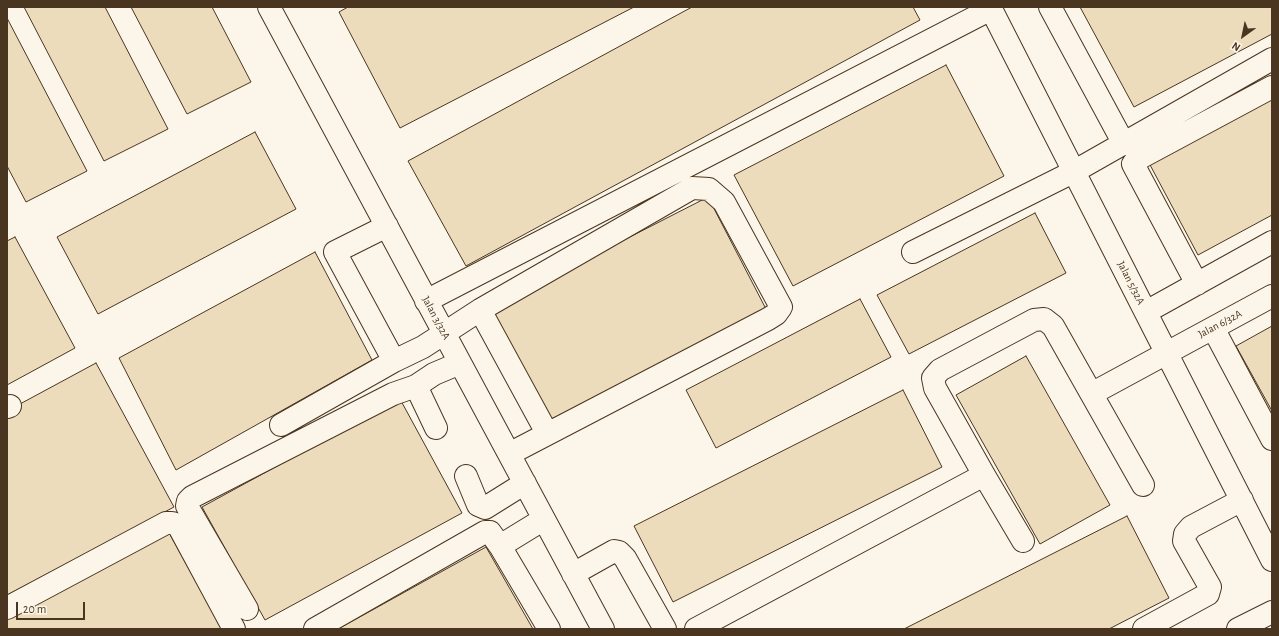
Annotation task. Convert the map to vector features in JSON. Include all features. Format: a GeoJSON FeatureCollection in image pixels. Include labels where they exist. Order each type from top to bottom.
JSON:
{"type":"FeatureCollection","features":[{"type":"Feature","properties":{"kind":"street","name":"Jalan 3/32A"},"geometry":{"type":"LineString","coordinates":[[269,7],[603,629]]}},
{"type":"Feature","properties":{"kind":"street"},"geometry":{"type":"LineString","coordinates":[[1050,7],[1124,144]]}},
{"type":"Feature","properties":{"kind":"street"},"geometry":{"type":"LineString","coordinates":[[426,301],[990,8]]}},
{"type":"Feature","properties":{"kind":"street","name":"Jalan 5/32A"},"geometry":{"type":"LineString","coordinates":[[990,8],[1075,171],[1272,560]]}},
{"type":"Feature","properties":{"kind":"street"},"geometry":{"type":"LineString","coordinates":[[913,252],[1075,171],[1272,59]]}},
{"type":"Feature","properties":{"kind":"street"},"geometry":{"type":"LineString","coordinates":[[1197,284],[1133,164],[1136,160],[1272,87]]}},
{"type":"Feature","properties":{"kind":"street"},"geometry":{"type":"LineString","coordinates":[[281,425],[394,361],[423,347],[480,310],[692,188],[709,189],[724,202],[781,306],[776,314],[509,454]]}},
{"type":"Feature","properties":{"kind":"street"},"geometry":{"type":"LineString","coordinates":[[387,226],[335,252],[394,361]]}},
{"type":"Feature","properties":{"kind":"street"},"geometry":{"type":"LineString","coordinates":[[1146,312],[1272,242]]}},
{"type":"Feature","properties":{"kind":"street","name":"Jalan 6/32A"},"geometry":{"type":"LineString","coordinates":[[1092,393],[1272,296]]}},
{"type":"Feature","properties":{"kind":"street"},"geometry":{"type":"LineString","coordinates":[[480,310],[547,433]]}},
{"type":"Feature","properties":{"kind":"street"},"geometry":{"type":"LineString","coordinates":[[1023,542],[935,388],[933,378],[940,370],[1034,320],[1044,319],[1053,326],[1144,485]]}},
{"type":"Feature","properties":{"kind":"street"},"geometry":{"type":"LineString","coordinates":[[1213,328],[1272,439]]}},
{"type":"Feature","properties":{"kind":"street"},"geometry":{"type":"LineString","coordinates":[[247,609],[187,506],[188,501],[393,394],[416,386],[434,374],[460,363]]}},
{"type":"Feature","properties":{"kind":"street"},"geometry":{"type":"LineString","coordinates":[[416,386],[436,428]]}},
{"type":"Feature","properties":{"kind":"street"},"geometry":{"type":"LineString","coordinates":[[696,629],[984,475]]}},
{"type":"Feature","properties":{"kind":"street"},"geometry":{"type":"LineString","coordinates":[[466,476],[478,505],[485,508],[524,483]]}},
{"type":"Feature","properties":{"kind":"street"},"geometry":{"type":"LineString","coordinates":[[1144,629],[1208,594],[1210,587],[1184,541],[1185,534],[1191,527],[1242,500]]}},
{"type":"Feature","properties":{"kind":"street"},"geometry":{"type":"LineString","coordinates":[[500,546],[544,519]]}},
{"type":"Feature","properties":{"kind":"street"},"geometry":{"type":"LineString","coordinates":[[7,608],[166,523],[172,523],[178,525],[234,629]]}},
{"type":"Feature","properties":{"kind":"street"},"geometry":{"type":"LineString","coordinates":[[315,629],[485,532],[490,532],[494,535],[549,629]]}},
{"type":"Feature","properties":{"kind":"street"},"geometry":{"type":"LineString","coordinates":[[573,574],[614,551],[619,552],[625,558],[665,629]]}},
{"type":"Feature","properties":{"kind":"street"},"geometry":{"type":"LineString","coordinates":[[1238,629],[1272,612]]}},
{"type":"Feature","properties":{"kind":"building"},"geometry":{"type":"Polygon","coordinates":[[[24,7],[105,7],[168,129],[104,161],[24,7]]]}},
{"type":"Feature","properties":{"kind":"building"},"geometry":{"type":"Polygon","coordinates":[[[131,7],[212,7],[251,82],[187,114],[131,7]]]}},
{"type":"Feature","properties":{"kind":"building"},"geometry":{"type":"Polygon","coordinates":[[[348,7],[634,7],[400,128],[339,12],[348,7]]]}},
{"type":"Feature","properties":{"kind":"building"},"geometry":{"type":"Polygon","coordinates":[[[692,7],[913,7],[920,20],[466,266],[408,161],[692,7]]]}},
{"type":"Feature","properties":{"kind":"building"},"geometry":{"type":"Polygon","coordinates":[[[1080,7],[1272,7],[1272,34],[1134,107],[1080,7]]]}},
{"type":"Feature","properties":{"kind":"building"},"geometry":{"type":"Polygon","coordinates":[[[7,18],[87,171],[26,202],[7,166],[7,18]]]}},
{"type":"Feature","properties":{"kind":"building"},"geometry":{"type":"Polygon","coordinates":[[[946,65],[1004,176],[793,286],[734,175],[946,65]]]}},
{"type":"Feature","properties":{"kind":"building"},"geometry":{"type":"Polygon","coordinates":[[[1272,98],[1272,215],[1198,255],[1149,163],[1272,98]]]}},
{"type":"Feature","properties":{"kind":"building"},"geometry":{"type":"Polygon","coordinates":[[[255,132],[296,209],[98,314],[57,237],[255,132]]]}},
{"type":"Feature","properties":{"kind":"building"},"geometry":{"type":"Polygon","coordinates":[[[708,197],[766,309],[550,420],[491,308],[708,197]]]}},
{"type":"Feature","properties":{"kind":"building"},"geometry":{"type":"Polygon","coordinates":[[[1035,213],[1066,273],[909,354],[877,295],[1035,213]]]}},
{"type":"Feature","properties":{"kind":"building"},"geometry":{"type":"Polygon","coordinates":[[[15,237],[75,348],[7,385],[7,241],[15,237]]]}},
{"type":"Feature","properties":{"kind":"building"},"geometry":{"type":"Polygon","coordinates":[[[315,252],[372,360],[176,470],[119,358],[315,252]]]}},
{"type":"Feature","properties":{"kind":"building"},"geometry":{"type":"Polygon","coordinates":[[[860,299],[891,357],[716,448],[686,390],[860,299]]]}},
{"type":"Feature","properties":{"kind":"building"},"geometry":{"type":"Polygon","coordinates":[[[1272,326],[1272,411],[1236,346],[1272,326]]]}},
{"type":"Feature","properties":{"kind":"building"},"geometry":{"type":"Polygon","coordinates":[[[1026,356],[1110,505],[1040,544],[956,395],[1026,356]]]}},
{"type":"Feature","properties":{"kind":"building"},"geometry":{"type":"Polygon","coordinates":[[[96,363],[174,507],[7,595],[7,411],[96,363]]]}},
{"type":"Feature","properties":{"kind":"building"},"geometry":{"type":"Polygon","coordinates":[[[903,390],[942,467],[673,602],[634,526],[903,390]]]}},
{"type":"Feature","properties":{"kind":"building"},"geometry":{"type":"Polygon","coordinates":[[[400,399],[462,513],[265,620],[202,507],[400,399]]]}},
{"type":"Feature","properties":{"kind":"building"},"geometry":{"type":"Polygon","coordinates":[[[1127,516],[1169,598],[1109,629],[904,629],[1127,516]]]}},
{"type":"Feature","properties":{"kind":"building"},"geometry":{"type":"Polygon","coordinates":[[[168,531],[222,629],[7,629],[7,619],[168,531]]]}},
{"type":"Feature","properties":{"kind":"building"},"geometry":{"type":"Polygon","coordinates":[[[486,547],[533,629],[338,629],[486,547]]]}}]}
